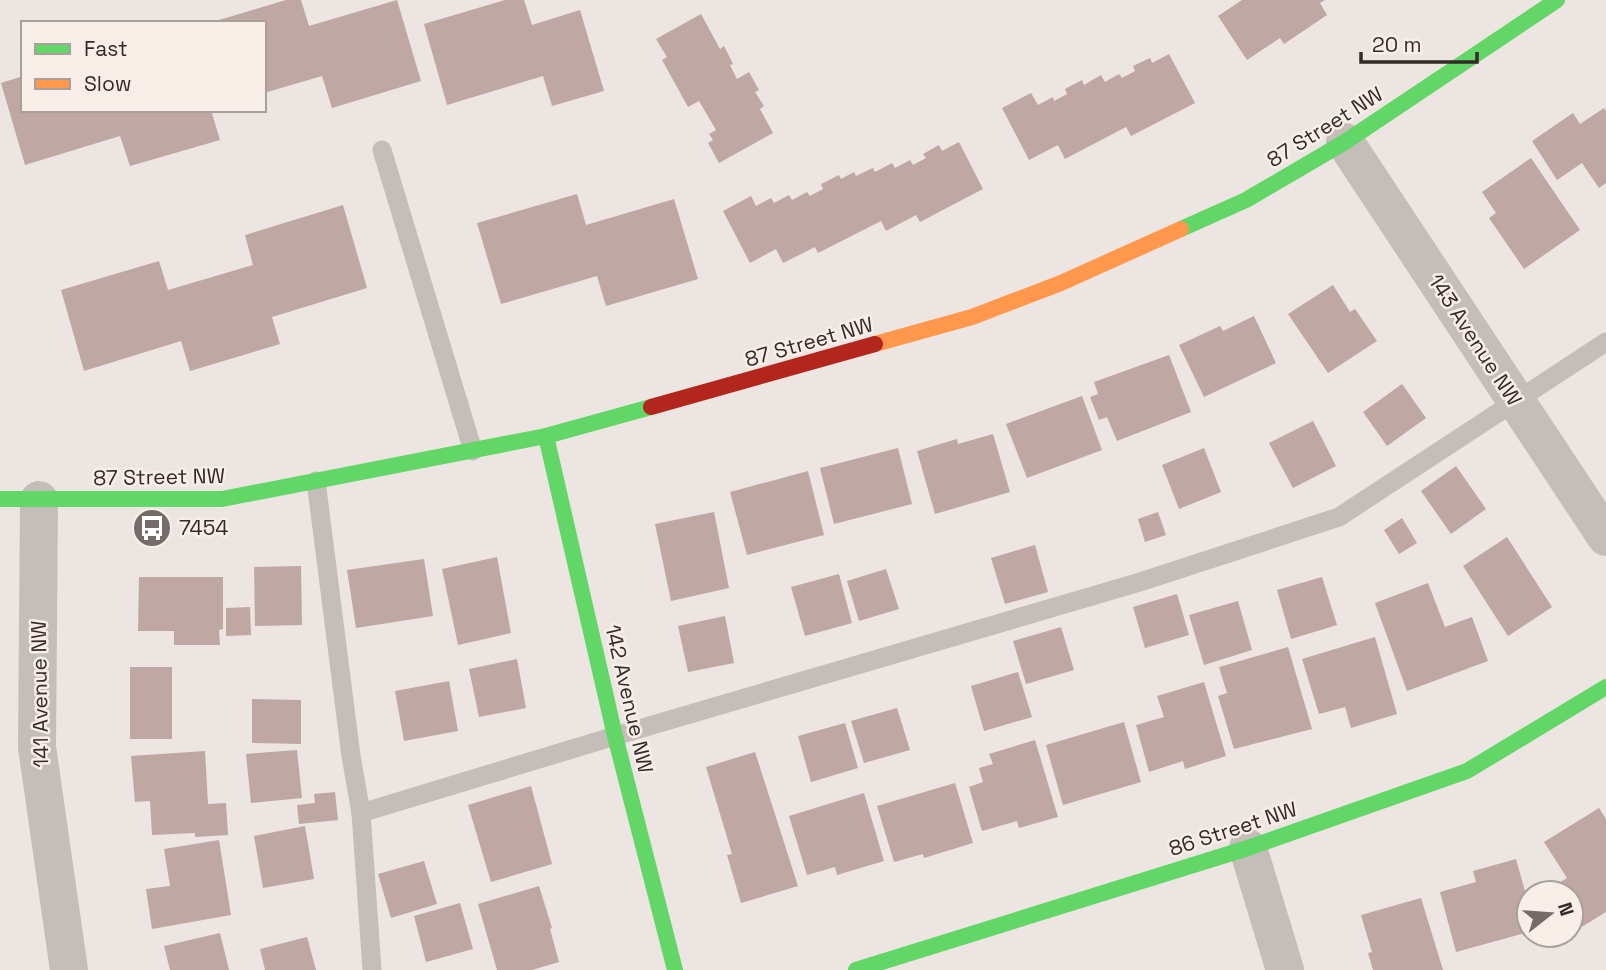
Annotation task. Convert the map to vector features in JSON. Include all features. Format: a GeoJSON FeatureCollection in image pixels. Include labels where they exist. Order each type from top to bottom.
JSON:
{"type":"FeatureCollection","features":[{"type":"Feature","properties":{"kind":"street","name":"87 Street NW"},"geometry":{"type":"LineString","coordinates":[[0,499],[222,499],[546,436],[776,374],[972,317],[1061,283],[1246,200],[1345,142],[1557,0]]}},
{"type":"Feature","properties":{"kind":"street","name":"143 Avenue NW"},"geometry":{"type":"LineString","coordinates":[[1345,142],[1606,537]]}},
{"type":"Feature","properties":{"kind":"street","name":"142 Avenue NW"},"geometry":{"type":"LineString","coordinates":[[546,436],[615,736],[675,970]]}},
{"type":"Feature","properties":{"kind":"street","name":"141 Avenue NW"},"geometry":{"type":"LineString","coordinates":[[39,500],[37,747],[69,970]]}},
{"type":"Feature","properties":{"kind":"street","name":"86 Street NW"},"geometry":{"type":"LineString","coordinates":[[856,970],[1248,848],[1467,771],[1606,687]]}},
{"type":"Feature","properties":{"kind":"street"},"geometry":{"type":"LineString","coordinates":[[1248,848],[1285,970]]}},
{"type":"Feature","properties":{"kind":"lane"},"geometry":{"type":"LineString","coordinates":[[382,150],[473,451]]}},
{"type":"Feature","properties":{"kind":"lane"},"geometry":{"type":"LineString","coordinates":[[361,813],[1140,582],[1339,517],[1606,342]]}},
{"type":"Feature","properties":{"kind":"lane"},"geometry":{"type":"LineString","coordinates":[[316,481],[351,756],[361,813],[372,970]]}},
{"type":"Feature","properties":{"kind":"building"},"geometry":{"type":"Polygon","coordinates":[[[286,0],[301,0],[309,26],[397,0],[421,81],[332,108],[322,76],[266,92],[266,21],[215,21],[286,0]]]}},
{"type":"Feature","properties":{"kind":"building"},"geometry":{"type":"Polygon","coordinates":[[[505,0],[524,0],[532,25],[580,10],[604,91],[552,106],[543,76],[447,105],[424,24],[505,0]]]}},
{"type":"Feature","properties":{"kind":"building"},"geometry":{"type":"Polygon","coordinates":[[[1242,0],[1325,0],[1320,3],[1327,15],[1284,44],[1280,38],[1247,60],[1218,16],[1242,0]]]}},
{"type":"Feature","properties":{"kind":"building"},"geometry":{"type":"Polygon","coordinates":[[[701,14],[720,49],[724,46],[737,79],[749,72],[759,90],[755,92],[764,106],[760,109],[773,133],[719,163],[708,143],[713,140],[709,134],[716,130],[699,101],[688,107],[662,60],[667,57],[656,39],[701,14]]]}},
{"type":"Feature","properties":{"kind":"building"},"geometry":{"type":"Polygon","coordinates":[[[1169,54],[1195,103],[1131,136],[1126,127],[1065,159],[1058,145],[1029,160],[1002,108],[1031,93],[1038,105],[1053,97],[1054,101],[1067,94],[1065,89],[1082,80],[1084,85],[1101,75],[1105,82],[1119,74],[1122,78],[1135,71],[1133,66],[1150,58],[1152,63],[1169,54]]]}},
{"type":"Feature","properties":{"kind":"building"},"geometry":{"type":"Polygon","coordinates":[[[21,77],[21,112],[212,112],[220,140],[130,166],[120,136],[25,165],[1,83],[21,77]]]}},
{"type":"Feature","properties":{"kind":"building"},"geometry":{"type":"Polygon","coordinates":[[[1604,108],[1606,183],[1599,188],[1582,163],[1557,180],[1532,141],[1573,113],[1580,124],[1604,108]]]}},
{"type":"Feature","properties":{"kind":"building"},"geometry":{"type":"Polygon","coordinates":[[[959,142],[983,189],[920,222],[916,215],[886,231],[881,221],[818,253],[815,247],[783,263],[776,249],[750,263],[723,211],[751,196],[756,206],[771,198],[774,203],[789,195],[792,200],[807,192],[810,196],[823,189],[821,184],[839,175],[841,179],[854,172],[856,176],[873,168],[875,172],[892,163],[895,168],[910,160],[913,165],[926,158],[923,154],[939,145],[942,151],[959,142]]]}},
{"type":"Feature","properties":{"kind":"building"},"geometry":{"type":"Polygon","coordinates":[[[1531,158],[1580,230],[1524,269],[1489,218],[1496,213],[1482,192],[1531,158]]]}},
{"type":"Feature","properties":{"kind":"building"},"geometry":{"type":"Polygon","coordinates":[[[577,194],[586,225],[674,199],[698,279],[606,306],[597,276],[501,304],[477,223],[577,194]]]}},
{"type":"Feature","properties":{"kind":"building"},"geometry":{"type":"Polygon","coordinates":[[[343,205],[367,288],[272,317],[280,344],[190,371],[181,341],[84,371],[61,290],[159,261],[168,290],[253,265],[245,235],[343,205]]]}},
{"type":"Feature","properties":{"kind":"building"},"geometry":{"type":"Polygon","coordinates":[[[1333,285],[1350,312],[1355,309],[1377,341],[1328,373],[1288,314],[1333,285]]]}},
{"type":"Feature","properties":{"kind":"building"},"geometry":{"type":"Polygon","coordinates":[[[1254,316],[1276,363],[1204,397],[1179,345],[1220,326],[1223,331],[1254,316]]]}},
{"type":"Feature","properties":{"kind":"building"},"geometry":{"type":"Polygon","coordinates":[[[1169,355],[1191,412],[1117,441],[1107,417],[1099,420],[1090,397],[1098,394],[1094,382],[1169,355]]]}},
{"type":"Feature","properties":{"kind":"building"},"geometry":{"type":"Polygon","coordinates":[[[1402,384],[1426,418],[1387,446],[1363,412],[1402,384]]]}},
{"type":"Feature","properties":{"kind":"building"},"geometry":{"type":"Polygon","coordinates":[[[1082,396],[1102,450],[1027,478],[1006,424],[1082,396]]]}},
{"type":"Feature","properties":{"kind":"building"},"geometry":{"type":"Polygon","coordinates":[[[1313,421],[1336,466],[1293,488],[1269,443],[1313,421]]]}},
{"type":"Feature","properties":{"kind":"building"},"geometry":{"type":"Polygon","coordinates":[[[993,434],[1010,492],[935,514],[917,451],[957,439],[958,444],[993,434]]]}},
{"type":"Feature","properties":{"kind":"building"},"geometry":{"type":"Polygon","coordinates":[[[898,448],[912,504],[834,524],[820,468],[898,448]]]}},
{"type":"Feature","properties":{"kind":"building"},"geometry":{"type":"Polygon","coordinates":[[[1204,448],[1221,492],[1179,509],[1162,465],[1204,448]]]}},
{"type":"Feature","properties":{"kind":"building"},"geometry":{"type":"Polygon","coordinates":[[[1456,466],[1486,509],[1451,534],[1421,491],[1456,466]]]}},
{"type":"Feature","properties":{"kind":"building"},"geometry":{"type":"Polygon","coordinates":[[[808,471],[824,535],[747,555],[730,492],[808,471]]]}},
{"type":"Feature","properties":{"kind":"building"},"geometry":{"type":"Polygon","coordinates":[[[714,512],[729,588],[671,601],[655,524],[714,512]]]}},
{"type":"Feature","properties":{"kind":"building"},"geometry":{"type":"Polygon","coordinates":[[[1158,512],[1166,535],[1145,542],[1138,519],[1158,512]]]}},
{"type":"Feature","properties":{"kind":"building"},"geometry":{"type":"Polygon","coordinates":[[[1402,518],[1417,543],[1399,554],[1384,530],[1402,518]]]}},
{"type":"Feature","properties":{"kind":"building"},"geometry":{"type":"Polygon","coordinates":[[[1507,537],[1552,607],[1508,636],[1463,566],[1507,537]]]}},
{"type":"Feature","properties":{"kind":"building"},"geometry":{"type":"Polygon","coordinates":[[[1035,545],[1048,592],[1005,604],[991,558],[1035,545]]]}},
{"type":"Feature","properties":{"kind":"building"},"geometry":{"type":"Polygon","coordinates":[[[497,557],[511,633],[458,645],[442,569],[497,557]]]}},
{"type":"Feature","properties":{"kind":"building"},"geometry":{"type":"Polygon","coordinates":[[[424,559],[433,616],[356,628],[347,570],[424,559]]]}},
{"type":"Feature","properties":{"kind":"building"},"geometry":{"type":"Polygon","coordinates":[[[301,566],[302,625],[255,626],[254,567],[301,566]]]}},
{"type":"Feature","properties":{"kind":"building"},"geometry":{"type":"Polygon","coordinates":[[[886,569],[899,609],[859,621],[847,581],[886,569]]]}},
{"type":"Feature","properties":{"kind":"building"},"geometry":{"type":"Polygon","coordinates":[[[839,574],[852,623],[805,636],[791,587],[839,574]]]}},
{"type":"Feature","properties":{"kind":"building"},"geometry":{"type":"Polygon","coordinates":[[[139,577],[223,577],[223,629],[219,630],[220,645],[174,645],[174,631],[138,631],[139,577]]]}},
{"type":"Feature","properties":{"kind":"building"},"geometry":{"type":"Polygon","coordinates":[[[1322,577],[1337,625],[1291,639],[1277,590],[1322,577]]]}},
{"type":"Feature","properties":{"kind":"building"},"geometry":{"type":"Polygon","coordinates":[[[1428,583],[1445,627],[1472,617],[1488,661],[1407,691],[1375,603],[1428,583]]]}},
{"type":"Feature","properties":{"kind":"building"},"geometry":{"type":"Polygon","coordinates":[[[1177,594],[1189,635],[1145,648],[1133,607],[1177,594]]]}},
{"type":"Feature","properties":{"kind":"building"},"geometry":{"type":"Polygon","coordinates":[[[1238,601],[1252,650],[1204,665],[1189,615],[1238,601]]]}},
{"type":"Feature","properties":{"kind":"building"},"geometry":{"type":"Polygon","coordinates":[[[250,607],[251,635],[226,636],[226,608],[250,607]]]}},
{"type":"Feature","properties":{"kind":"building"},"geometry":{"type":"Polygon","coordinates":[[[725,616],[734,663],[688,672],[678,626],[725,616]]]}},
{"type":"Feature","properties":{"kind":"building"},"geometry":{"type":"Polygon","coordinates":[[[1061,627],[1074,670],[1026,684],[1013,641],[1061,627]]]}},
{"type":"Feature","properties":{"kind":"building"},"geometry":{"type":"Polygon","coordinates":[[[1375,637],[1397,714],[1351,728],[1345,707],[1319,714],[1302,659],[1375,637]]]}},
{"type":"Feature","properties":{"kind":"building"},"geometry":{"type":"Polygon","coordinates":[[[1288,647],[1312,729],[1234,749],[1218,696],[1227,693],[1219,667],[1288,647]]]}},
{"type":"Feature","properties":{"kind":"building"},"geometry":{"type":"Polygon","coordinates":[[[517,659],[526,708],[479,717],[469,669],[517,659]]]}},
{"type":"Feature","properties":{"kind":"building"},"geometry":{"type":"Polygon","coordinates":[[[130,667],[172,667],[172,739],[130,739],[130,667]]]}},
{"type":"Feature","properties":{"kind":"building"},"geometry":{"type":"Polygon","coordinates":[[[1018,672],[1032,717],[984,731],[971,686],[1018,672]]]}},
{"type":"Feature","properties":{"kind":"building"},"geometry":{"type":"Polygon","coordinates":[[[449,681],[458,731],[404,741],[395,691],[449,681]]]}},
{"type":"Feature","properties":{"kind":"building"},"geometry":{"type":"Polygon","coordinates":[[[1204,682],[1226,756],[1185,769],[1183,761],[1149,772],[1136,725],[1164,717],[1157,696],[1204,682]]]}},
{"type":"Feature","properties":{"kind":"building"},"geometry":{"type":"Polygon","coordinates":[[[252,699],[301,700],[301,744],[252,743],[252,699]]]}},
{"type":"Feature","properties":{"kind":"building"},"geometry":{"type":"Polygon","coordinates":[[[897,708],[910,750],[864,763],[851,721],[897,708]]]}},
{"type":"Feature","properties":{"kind":"building"},"geometry":{"type":"Polygon","coordinates":[[[1124,722],[1141,782],[1063,805],[1046,745],[1124,722]]]}},
{"type":"Feature","properties":{"kind":"building"},"geometry":{"type":"Polygon","coordinates":[[[845,723],[858,768],[811,782],[798,736],[845,723]]]}},
{"type":"Feature","properties":{"kind":"building"},"geometry":{"type":"Polygon","coordinates":[[[1035,740],[1058,817],[1019,828],[1017,821],[982,831],[969,787],[983,782],[979,768],[993,764],[989,754],[1035,740]]]}},
{"type":"Feature","properties":{"kind":"building"},"geometry":{"type":"Polygon","coordinates":[[[297,750],[302,798],[251,803],[246,754],[297,750]]]}},
{"type":"Feature","properties":{"kind":"building"},"geometry":{"type":"Polygon","coordinates":[[[205,751],[208,804],[226,803],[228,835],[152,835],[150,801],[135,802],[131,756],[205,751]]]}},
{"type":"Feature","properties":{"kind":"building"},"geometry":{"type":"Polygon","coordinates":[[[755,752],[798,886],[741,903],[727,855],[732,854],[706,767],[755,752]]]}},
{"type":"Feature","properties":{"kind":"building"},"geometry":{"type":"Polygon","coordinates":[[[955,783],[973,843],[924,858],[923,854],[894,862],[877,806],[955,783]]]}},
{"type":"Feature","properties":{"kind":"building"},"geometry":{"type":"Polygon","coordinates":[[[531,786],[552,864],[491,882],[468,805],[531,786]]]}},
{"type":"Feature","properties":{"kind":"building"},"geometry":{"type":"Polygon","coordinates":[[[335,792],[338,820],[299,824],[297,805],[315,803],[314,794],[335,792]]]}},
{"type":"Feature","properties":{"kind":"building"},"geometry":{"type":"Polygon","coordinates":[[[864,793],[884,861],[837,875],[835,867],[807,875],[789,816],[864,793]]]}},
{"type":"Feature","properties":{"kind":"building"},"geometry":{"type":"Polygon","coordinates":[[[1599,808],[1606,819],[1606,912],[1585,925],[1585,879],[1565,879],[1544,842],[1599,808]]]}},
{"type":"Feature","properties":{"kind":"building"},"geometry":{"type":"Polygon","coordinates":[[[305,826],[314,879],[263,888],[254,836],[305,826]]]}},
{"type":"Feature","properties":{"kind":"building"},"geometry":{"type":"Polygon","coordinates":[[[219,840],[231,915],[152,929],[146,889],[170,886],[164,849],[219,840]]]}},
{"type":"Feature","properties":{"kind":"building"},"geometry":{"type":"Polygon","coordinates":[[[1516,859],[1522,879],[1515,879],[1515,936],[1456,952],[1440,892],[1476,882],[1473,871],[1516,859]]]}},
{"type":"Feature","properties":{"kind":"building"},"geometry":{"type":"Polygon","coordinates":[[[424,861],[437,904],[391,918],[378,874],[424,861]]]}},
{"type":"Feature","properties":{"kind":"building"},"geometry":{"type":"Polygon","coordinates":[[[539,886],[559,962],[532,970],[497,970],[478,904],[539,886]]]}},
{"type":"Feature","properties":{"kind":"building"},"geometry":{"type":"Polygon","coordinates":[[[1421,898],[1443,970],[1373,970],[1368,953],[1372,952],[1361,915],[1421,898]]]}},
{"type":"Feature","properties":{"kind":"building"},"geometry":{"type":"Polygon","coordinates":[[[460,903],[473,949],[426,962],[414,916],[460,903]]]}},
{"type":"Feature","properties":{"kind":"building"},"geometry":{"type":"Polygon","coordinates":[[[220,933],[229,970],[170,970],[164,946],[220,933]]]}},
{"type":"Feature","properties":{"kind":"building"},"geometry":{"type":"Polygon","coordinates":[[[307,937],[316,970],[265,970],[260,949],[307,937]]]}},
{"type":"Feature","properties":{"kind":"traffic: fast"},"geometry":{"type":"LineString","coordinates":[[1181,229],[1246,200],[1345,142],[1557,0]]}},
{"type":"Feature","properties":{"kind":"traffic: fast"},"geometry":{"type":"LineString","coordinates":[[0,499],[222,499],[546,436],[651,407]]}},
{"type":"Feature","properties":{"kind":"traffic: fast"},"geometry":{"type":"LineString","coordinates":[[546,436],[615,736],[675,970]]}},
{"type":"Feature","properties":{"kind":"traffic: fast"},"geometry":{"type":"LineString","coordinates":[[856,970],[1248,848],[1467,771],[1606,687]]}},
{"type":"Feature","properties":{"kind":"traffic: slow"},"geometry":{"type":"LineString","coordinates":[[875,344],[972,317],[1061,283],[1181,229]]}},
{"type":"Feature","properties":{"kind":"traffic: jam"},"geometry":{"type":"LineString","coordinates":[[651,407],[875,344]]}},
{"type":"Feature","properties":{"kind":"place","name":"7454"},"geometry":{"type":"Point","coordinates":[152,528]}}]}
